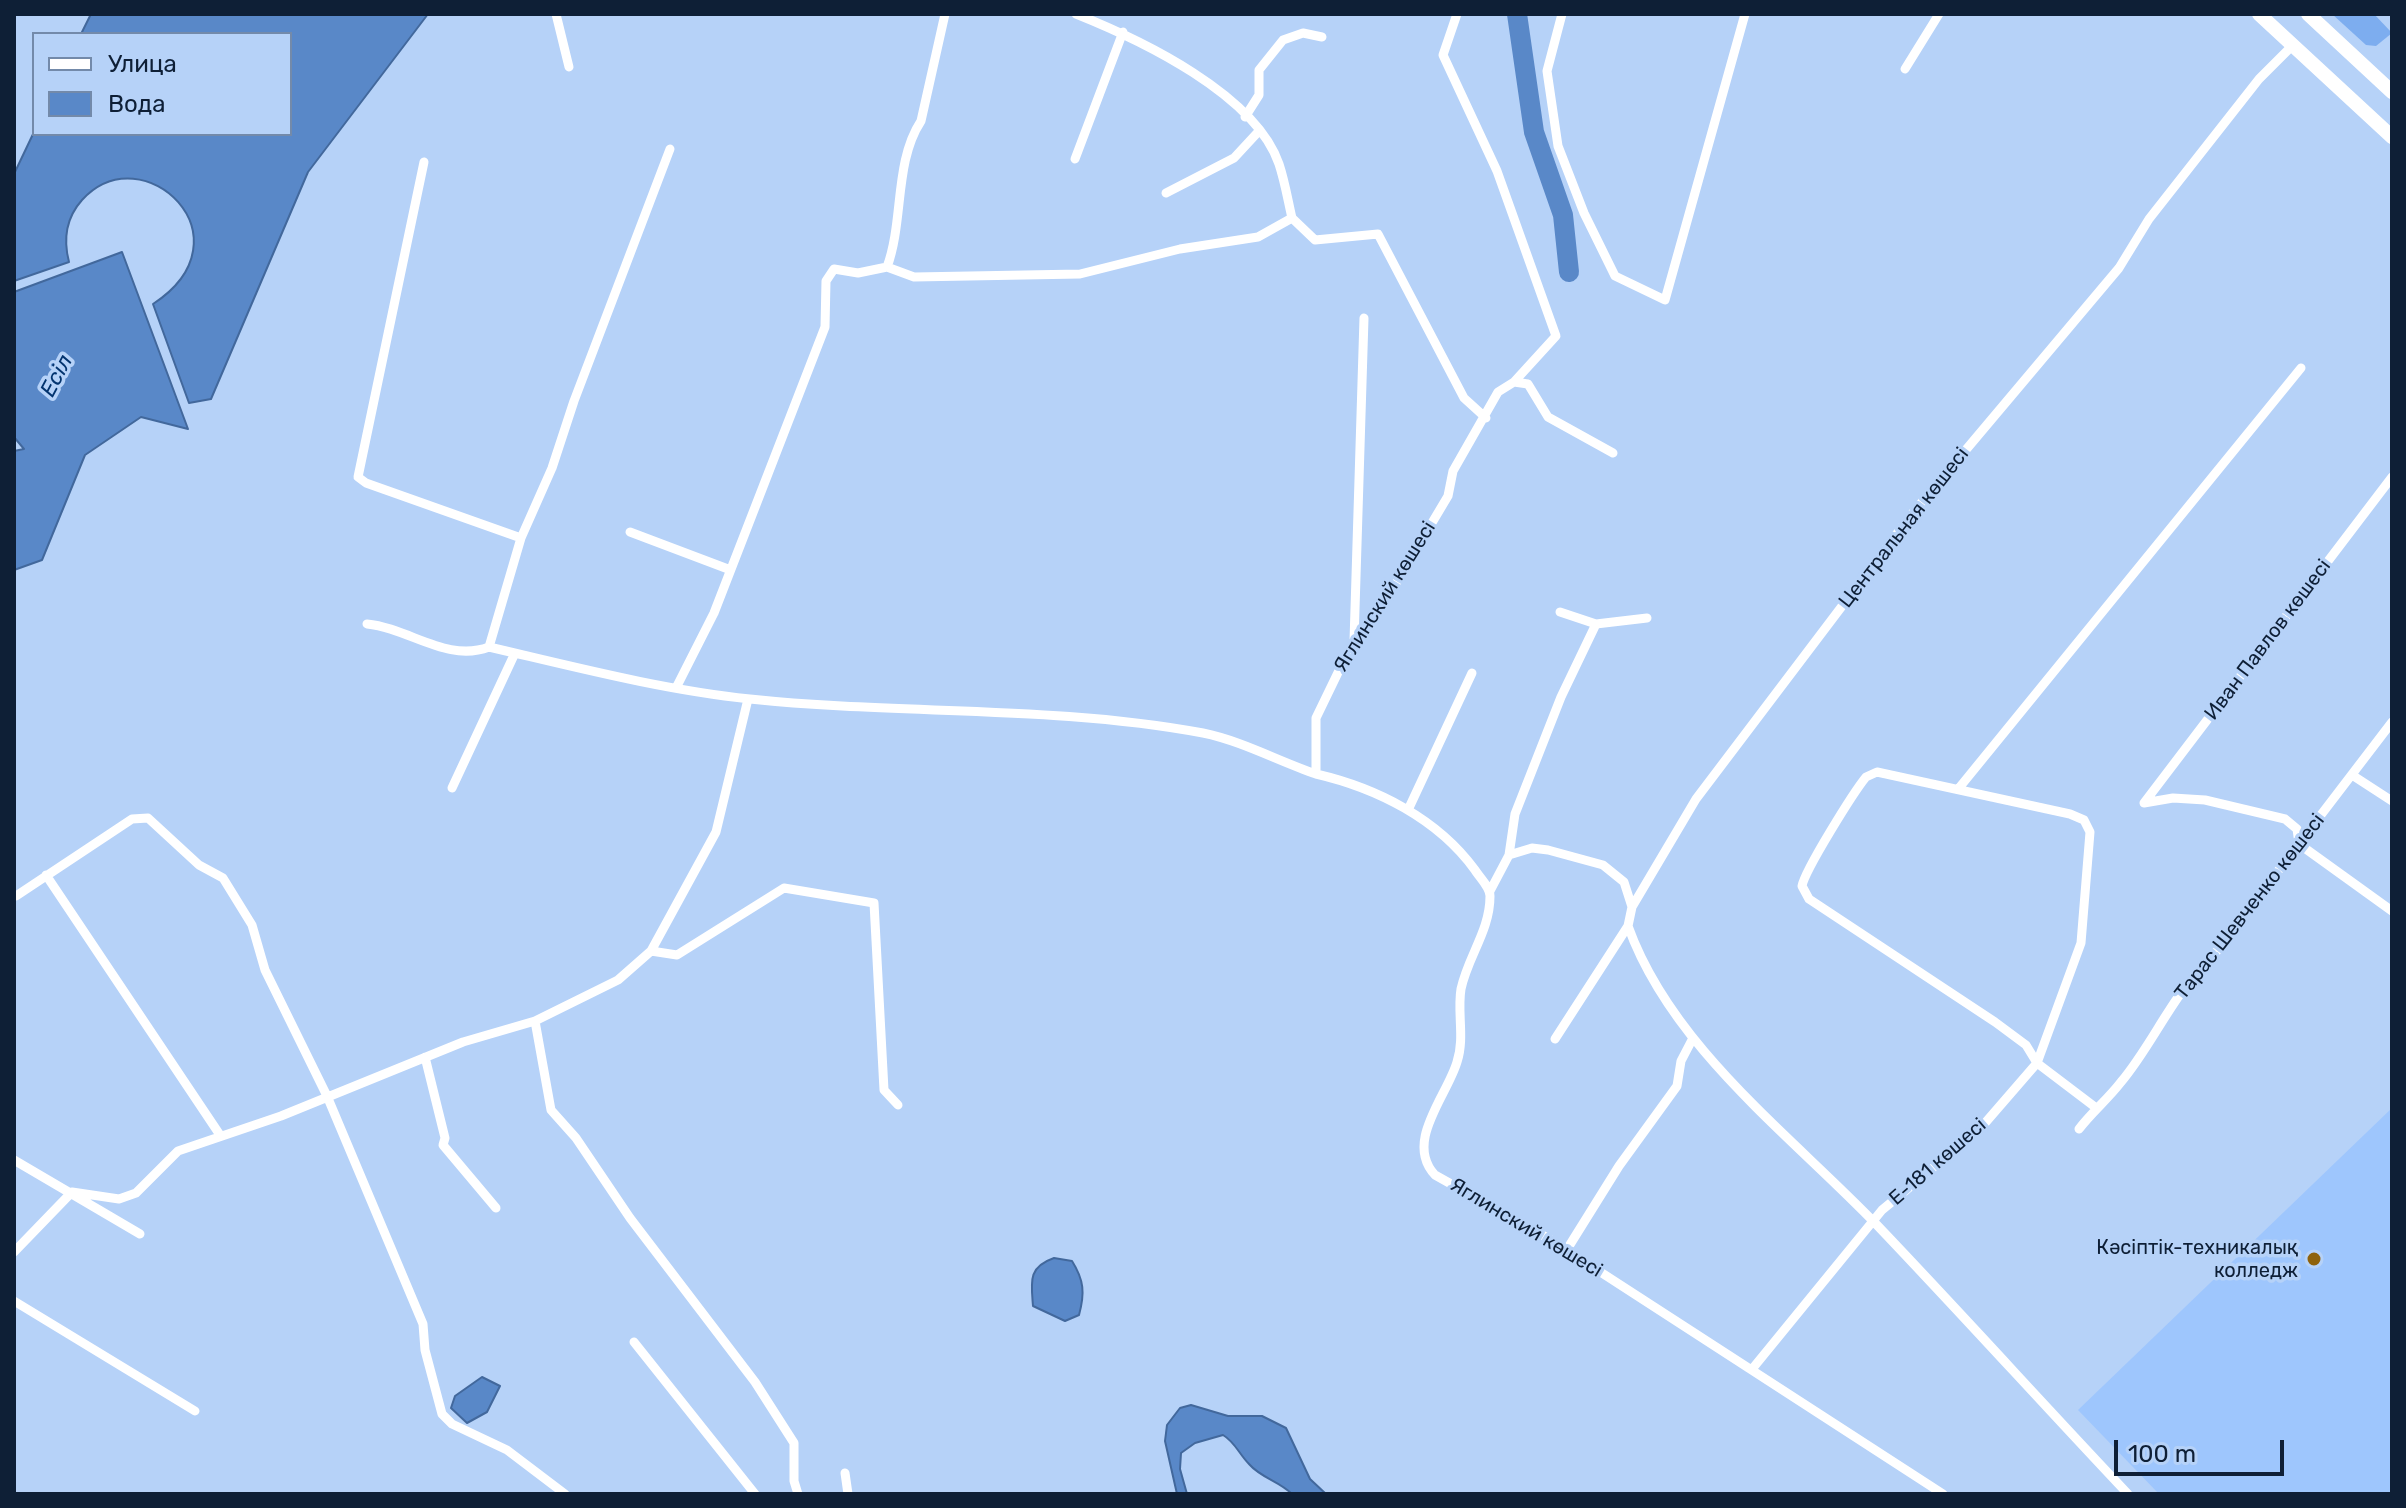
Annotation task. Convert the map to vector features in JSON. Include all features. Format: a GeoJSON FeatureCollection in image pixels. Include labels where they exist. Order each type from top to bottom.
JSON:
{"type":"FeatureCollection","features":[{"type":"Feature","properties":{"kind":"main road"},"geometry":{"type":"LineString","coordinates":[[2259,14],[2392,137]]}},
{"type":"Feature","properties":{"kind":"main road"},"geometry":{"type":"LineString","coordinates":[[2308,14],[2392,92]]}},
{"type":"Feature","properties":{"kind":"street"},"geometry":{"type":"LineString","coordinates":[[556,14],[569,67]]}},
{"type":"Feature","properties":{"kind":"street"},"geometry":{"type":"LineString","coordinates":[[887,267],[897,241],[901,193],[913,134],[921,121],[945,14]]}},
{"type":"Feature","properties":{"kind":"street"},"geometry":{"type":"LineString","coordinates":[[1076,14],[1123,32],[1167,55],[1220,91],[1259,131],[1279,162],[1292,218],[1315,240],[1378,234],[1464,398],[1486,418]]}},
{"type":"Feature","properties":{"kind":"street","name":"Яглинский көшесі"},"geometry":{"type":"LineString","coordinates":[[1316,774],[1316,718],[1354,641],[1383,605],[1434,521],[1448,496],[1453,471],[1486,418],[1498,392],[1514,382],[1556,336],[1497,171],[1443,55],[1457,14]]}},
{"type":"Feature","properties":{"kind":"street"},"geometry":{"type":"LineString","coordinates":[[1562,14],[1547,71],[1558,146],[1584,213],[1615,276],[1665,300],[1745,14]]}},
{"type":"Feature","properties":{"kind":"street"},"geometry":{"type":"LineString","coordinates":[[1905,69],[1939,14]]}},
{"type":"Feature","properties":{"kind":"street"},"geometry":{"type":"LineString","coordinates":[[1075,159],[1123,32]]}},
{"type":"Feature","properties":{"kind":"street"},"geometry":{"type":"LineString","coordinates":[[1245,117],[1259,95],[1259,70],[1283,40],[1303,33],[1322,37]]}},
{"type":"Feature","properties":{"kind":"street","name":"Центральная көшесі"},"geometry":{"type":"LineString","coordinates":[[1555,1039],[1628,926],[1632,907],[1696,799],[1911,515],[2119,268],[2158,207],[2259,79],[2293,45]]}},
{"type":"Feature","properties":{"kind":"street"},"geometry":{"type":"LineString","coordinates":[[1166,193],[1234,158],[1259,131]]}},
{"type":"Feature","properties":{"kind":"street"},"geometry":{"type":"LineString","coordinates":[[489,647],[521,538],[552,468],[574,401],[670,149]]}},
{"type":"Feature","properties":{"kind":"street"},"geometry":{"type":"LineString","coordinates":[[424,162],[358,477],[366,483],[521,538]]}},
{"type":"Feature","properties":{"kind":"street"},"geometry":{"type":"LineString","coordinates":[[677,686],[714,613],[728,569],[825,327],[826,281],[834,269],[846,268],[858,273],[887,267],[914,277],[1080,274],[1180,249],[1258,237],[1292,218]]}},
{"type":"Feature","properties":{"kind":"street"},"geometry":{"type":"LineString","coordinates":[[1354,641],[1364,318]]}},
{"type":"Feature","properties":{"kind":"street"},"geometry":{"type":"LineString","coordinates":[[2095,1107],[2037,1063],[2026,1045],[1809,899],[1802,886],[1805,872],[1824,847],[1866,777],[1877,772],[1959,788],[2301,368]]}},
{"type":"Feature","properties":{"kind":"street"},"geometry":{"type":"LineString","coordinates":[[1514,382],[1528,384],[1548,417],[1613,453]]}},
{"type":"Feature","properties":{"kind":"street","name":"Иван Павлов көшесі"},"geometry":{"type":"LineString","coordinates":[[2299,844],[2297,829],[2285,819],[2205,800],[2173,798],[2144,803],[2392,477]]}},
{"type":"Feature","properties":{"kind":"street"},"geometry":{"type":"LineString","coordinates":[[630,532],[728,569]]}},
{"type":"Feature","properties":{"kind":"street"},"geometry":{"type":"LineString","coordinates":[[1560,612],[1596,624],[1647,618]]}},
{"type":"Feature","properties":{"kind":"street"},"geometry":{"type":"LineString","coordinates":[[367,624],[389,626],[419,641],[471,654],[489,647],[748,699],[1080,718],[1203,733],[1242,744],[1316,774],[1336,778],[1408,810],[1437,827],[1460,850],[1490,891],[1509,855],[1515,814],[1561,697],[1596,624]]}},
{"type":"Feature","properties":{"kind":"street"},"geometry":{"type":"LineString","coordinates":[[452,788],[515,653]]}},
{"type":"Feature","properties":{"kind":"street"},"geometry":{"type":"LineString","coordinates":[[1408,810],[1472,673]]}},
{"type":"Feature","properties":{"kind":"street"},"geometry":{"type":"LineString","coordinates":[[72,1192],[119,1199],[136,1193],[178,1151],[281,1116],[425,1057],[535,1021],[618,980],[651,951],[716,832],[748,699]]}},
{"type":"Feature","properties":{"kind":"street","name":"Тарас Шевченко көшесі"},"geometry":{"type":"LineString","coordinates":[[2079,1129],[2095,1107],[2120,1084],[2193,975],[2210,960],[2392,722]]}},
{"type":"Feature","properties":{"kind":"street"},"geometry":{"type":"LineString","coordinates":[[2352,775],[2392,801]]}},
{"type":"Feature","properties":{"kind":"street","name":"Е-181 көшесі"},"geometry":{"type":"LineString","coordinates":[[1753,1368],[1815,1290],[1875,1223],[1882,1210],[1979,1130],[2037,1063],[2053,1022],[2081,943],[2090,832],[2084,820],[2070,814],[1959,788]]}},
{"type":"Feature","properties":{"kind":"street"},"geometry":{"type":"LineString","coordinates":[[16,896],[132,819],[148,818],[161,826],[179,848],[223,878],[252,925],[265,970],[327,1096],[423,1324],[425,1350],[442,1414],[452,1424],[507,1450],[565,1494]]}},
{"type":"Feature","properties":{"kind":"street"},"geometry":{"type":"LineString","coordinates":[[2299,844],[2392,911]]}},
{"type":"Feature","properties":{"kind":"street"},"geometry":{"type":"LineString","coordinates":[[1509,855],[1532,848],[1603,865],[1624,882],[1632,907]]}},
{"type":"Feature","properties":{"kind":"street"},"geometry":{"type":"LineString","coordinates":[[46,875],[220,1135]]}},
{"type":"Feature","properties":{"kind":"street"},"geometry":{"type":"LineString","coordinates":[[651,951],[677,955],[784,888],[874,903],[884,1090],[898,1105]]}},
{"type":"Feature","properties":{"kind":"street","name":"Яглинский көшесі"},"geometry":{"type":"LineString","coordinates":[[1490,891],[1488,922],[1461,989],[1458,1062],[1430,1119],[1424,1153],[1427,1165],[1435,1175],[1566,1251],[1753,1368],[1943,1494]]}},
{"type":"Feature","properties":{"kind":"street"},"geometry":{"type":"LineString","coordinates":[[1628,926],[1653,985],[1693,1038],[1875,1223],[2128,1494]]}},
{"type":"Feature","properties":{"kind":"street"},"geometry":{"type":"LineString","coordinates":[[535,1021],[551,1110],[576,1138],[630,1218],[755,1382],[794,1443],[798,1494]]}},
{"type":"Feature","properties":{"kind":"street"},"geometry":{"type":"LineString","coordinates":[[1566,1251],[1619,1166],[1677,1086],[1681,1061],[1693,1038]]}},
{"type":"Feature","properties":{"kind":"street"},"geometry":{"type":"LineString","coordinates":[[425,1057],[445,1138],[443,1145],[496,1208]]}},
{"type":"Feature","properties":{"kind":"street"},"geometry":{"type":"LineString","coordinates":[[14,1160],[140,1234]]}},
{"type":"Feature","properties":{"kind":"street"},"geometry":{"type":"LineString","coordinates":[[14,1252],[72,1192]]}},
{"type":"Feature","properties":{"kind":"street"},"geometry":{"type":"LineString","coordinates":[[14,1301],[195,1411]]}},
{"type":"Feature","properties":{"kind":"street"},"geometry":{"type":"LineString","coordinates":[[634,1342],[755,1494]]}},
{"type":"Feature","properties":{"kind":"street"},"geometry":{"type":"LineString","coordinates":[[845,1473],[848,1494]]}},
{"type":"Feature","properties":{"kind":"shaded area"},"geometry":{"type":"Polygon","coordinates":[[[2332,14],[2374,14],[2392,33],[2376,46],[2366,45],[2332,14]]]}},
{"type":"Feature","properties":{"kind":"shaded area","name":"Кәсіптік-техникалық колледж"},"geometry":{"type":"Polygon","coordinates":[[[2392,1108],[2392,1494],[2159,1494],[2078,1410],[2392,1108]]]}},
{"type":"Feature","properties":{"kind":"water"},"geometry":{"type":"Polygon","coordinates":[[[91,14],[428,14],[308,172],[211,399],[189,403],[153,304],[181,278],[193,250],[191,224],[178,202],[158,186],[133,179],[107,183],[82,200],[72,214],[66,237],[69,262],[14,281],[14,174],[32,136],[292,136],[292,32],[82,32],[91,14]]]}},
{"type":"Feature","properties":{"kind":"water","name":"Есіл"},"geometry":{"type":"Polygon","coordinates":[[[122,252],[188,429],[141,417],[85,455],[42,560],[14,570],[14,451],[24,449],[14,437],[14,292],[122,252]]]}},
{"type":"Feature","properties":{"kind":"water"},"geometry":{"type":"Polygon","coordinates":[[[1054,1258],[1072,1261],[1082,1287],[1079,1315],[1065,1321],[1033,1306],[1035,1271],[1054,1258]]]}},
{"type":"Feature","properties":{"kind":"water"},"geometry":{"type":"Polygon","coordinates":[[[482,1377],[500,1386],[487,1412],[467,1423],[451,1408],[455,1396],[482,1377]]]}},
{"type":"Feature","properties":{"kind":"water"},"geometry":{"type":"Polygon","coordinates":[[[1191,1405],[1228,1416],[1262,1416],[1286,1428],[1310,1479],[1326,1494],[1292,1494],[1254,1469],[1223,1435],[1195,1443],[1181,1453],[1180,1469],[1187,1494],[1177,1494],[1165,1441],[1167,1425],[1180,1408],[1191,1405]]]}},
{"type":"Feature","properties":{"kind":"waterway"},"geometry":{"type":"LineString","coordinates":[[1517,14],[1534,132],[1563,215],[1569,272]]}},
{"type":"Feature","properties":{"kind":"place","name":"Кәсіптік-техникалық колледж"},"geometry":{"type":"Point","coordinates":[2314,1259]}}]}
